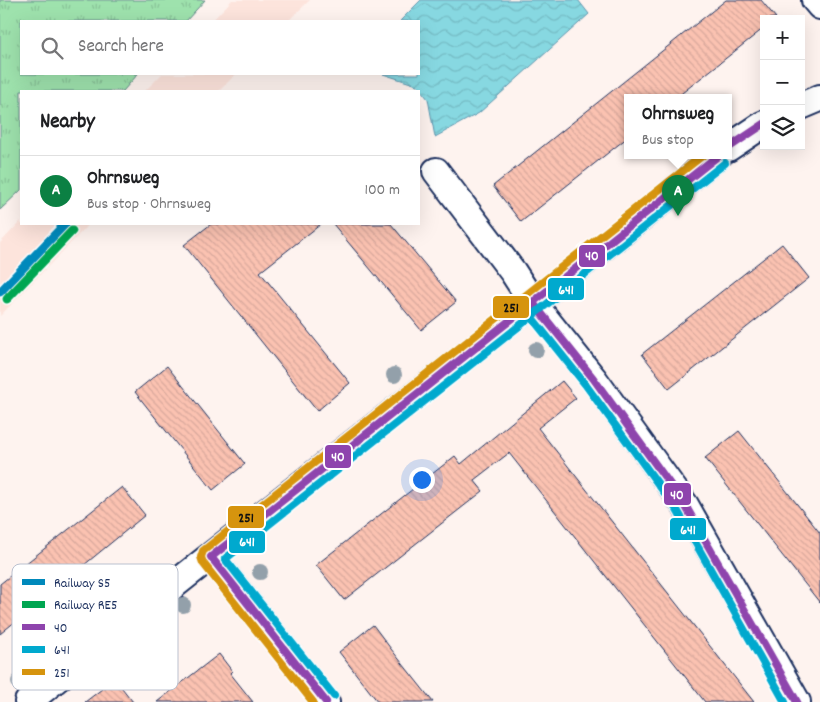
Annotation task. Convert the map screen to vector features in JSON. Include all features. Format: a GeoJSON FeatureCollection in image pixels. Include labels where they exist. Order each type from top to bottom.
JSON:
{"type":"FeatureCollection","features":[{"type":"Feature","properties":{"kind":"street"},"geometry":{"type":"LineString","coordinates":[[815,0],[820,6]]}},
{"type":"Feature","properties":{"kind":"street"},"geometry":{"type":"LineString","coordinates":[[803,105],[820,98]]}},
{"type":"Feature","properties":{"kind":"street"},"geometry":{"type":"LineString","coordinates":[[732,145],[760,127]]}},
{"type":"Feature","properties":{"kind":"street"},"geometry":{"type":"LineString","coordinates":[[178,583],[714,159]]}},
{"type":"Feature","properties":{"kind":"street"},"geometry":{"type":"LineString","coordinates":[[436,171],[513,272],[533,304],[593,378],[685,505],[797,702]]}},
{"type":"Feature","properties":{"kind":"street"},"geometry":{"type":"LineString","coordinates":[[211,557],[326,702]]}},
{"type":"Feature","properties":{"kind":"street"},"geometry":{"type":"LineString","coordinates":[[28,702],[43,690]]}},
{"type":"Feature","properties":{"kind":"shaded area"},"geometry":{"type":"Polygon","coordinates":[[[232,0],[310,0],[289,20],[213,20],[232,0]]]}},
{"type":"Feature","properties":{"kind":"shaded area"},"geometry":{"type":"Polygon","coordinates":[[[161,75],[235,75],[220,90],[146,90],[161,75]]]}},
{"type":"Feature","properties":{"kind":"shaded area"},"geometry":{"type":"Polygon","coordinates":[[[20,222],[20,225],[88,225],[0,316],[0,243],[20,222]]]}},
{"type":"Feature","properties":{"kind":"green space"},"geometry":{"type":"Polygon","coordinates":[[[0,0],[205,0],[187,20],[20,20],[20,75],[137,75],[124,90],[20,90],[20,191],[0,210],[0,0]]]}},
{"type":"Feature","properties":{"kind":"water"},"geometry":{"type":"Polygon","coordinates":[[[421,0],[578,0],[589,14],[479,113],[435,137],[428,99],[417,85],[386,75],[420,75],[420,20],[401,20],[421,0]]]}},
{"type":"Feature","properties":{"kind":"building"},"geometry":{"type":"Polygon","coordinates":[[[726,0],[761,0],[774,15],[760,15],[760,31],[681,94],[624,94],[624,140],[521,222],[493,186],[726,0]]]}},
{"type":"Feature","properties":{"kind":"building"},"geometry":{"type":"Polygon","coordinates":[[[210,225],[320,225],[260,272],[350,383],[317,411],[184,245],[210,225]]]}},
{"type":"Feature","properties":{"kind":"building"},"geometry":{"type":"Polygon","coordinates":[[[334,225],[392,225],[456,302],[421,330],[334,225]]]}},
{"type":"Feature","properties":{"kind":"building"},"geometry":{"type":"Polygon","coordinates":[[[782,244],[809,278],[669,389],[642,354],[782,244]]]}},
{"type":"Feature","properties":{"kind":"building"},"geometry":{"type":"Polygon","coordinates":[[[167,366],[245,464],[213,490],[135,392],[167,366]]]}},
{"type":"Feature","properties":{"kind":"building"},"geometry":{"type":"Polygon","coordinates":[[[562,381],[576,398],[538,428],[754,702],[705,702],[509,453],[474,480],[483,491],[344,600],[316,565],[455,456],[461,464],[562,381]]]}},
{"type":"Feature","properties":{"kind":"building"},"geometry":{"type":"Polygon","coordinates":[[[739,431],[820,533],[820,603],[705,458],[739,431]]]}},
{"type":"Feature","properties":{"kind":"building"},"geometry":{"type":"Polygon","coordinates":[[[122,487],[145,515],[85,564],[25,564],[122,487]]]}},
{"type":"Feature","properties":{"kind":"building"},"geometry":{"type":"Polygon","coordinates":[[[12,574],[12,624],[0,634],[0,584],[12,574]]]}},
{"type":"Feature","properties":{"kind":"building"},"geometry":{"type":"Polygon","coordinates":[[[373,625],[433,702],[378,702],[339,652],[373,625]]]}},
{"type":"Feature","properties":{"kind":"building"},"geometry":{"type":"Polygon","coordinates":[[[219,654],[232,671],[230,673],[253,702],[157,702],[172,690],[178,690],[178,686],[219,654]]]}},
{"type":"Feature","properties":{"kind":"building"},"geometry":{"type":"Polygon","coordinates":[[[101,690],[124,690],[133,702],[85,702],[101,690]]]}},
{"type":"Feature","properties":{"kind":"rail line","name":"S5"},"geometry":{"type":"LineString","coordinates":[[0,292],[64,225]]}},
{"type":"Feature","properties":{"kind":"rail line","name":"RE5"},"geometry":{"type":"LineString","coordinates":[[7,299],[72,231]]}},
{"type":"Feature","properties":{"kind":"transit line","name":"40"},"geometry":{"type":"LineString","coordinates":[[732,145],[760,127]]}},
{"type":"Feature","properties":{"kind":"transit line","name":"251"},"geometry":{"type":"LineString","coordinates":[[313,702],[203,563],[201,557],[203,551],[698,159]]}},
{"type":"Feature","properties":{"kind":"transit line","name":"40"},"geometry":{"type":"LineString","coordinates":[[211,557],[714,159]]}},
{"type":"Feature","properties":{"kind":"transit line","name":"641"},"geometry":{"type":"LineString","coordinates":[[334,696],[225,559],[725,163]]}},
{"type":"Feature","properties":{"kind":"transit line","name":"40"},"geometry":{"type":"LineString","coordinates":[[533,303],[593,378],[685,505],[797,702]]}},
{"type":"Feature","properties":{"kind":"transit line","name":"641"},"geometry":{"type":"LineString","coordinates":[[525,309],[585,384],[677,510],[785,702]]}},
{"type":"Feature","properties":{"kind":"transit line","name":"40"},"geometry":{"type":"LineString","coordinates":[[211,557],[326,702]]}},
{"type":"Feature","properties":{"kind":"place","name":"Ohrnsweg"},"geometry":{"type":"Point","coordinates":[678,216]}}]}
